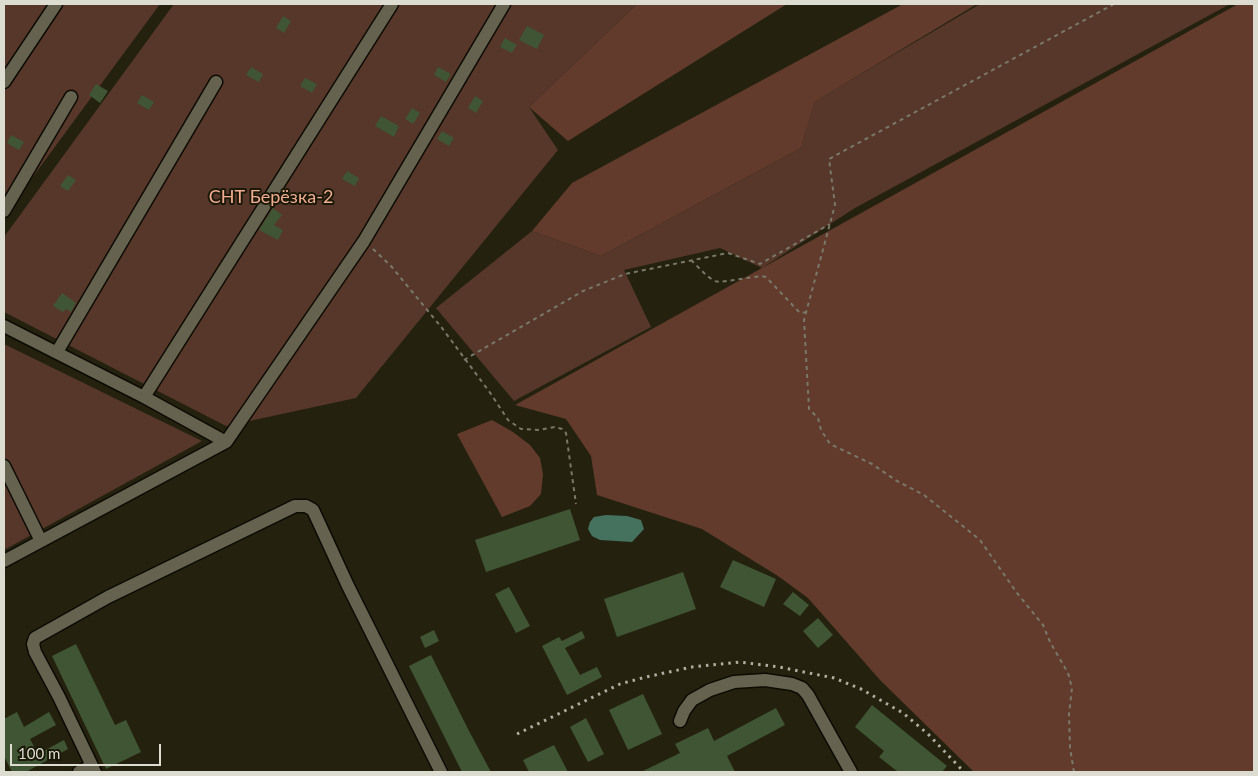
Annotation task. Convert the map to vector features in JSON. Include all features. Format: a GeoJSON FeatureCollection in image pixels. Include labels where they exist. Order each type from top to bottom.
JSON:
{"type":"FeatureCollection","features":[{"type":"Feature","properties":{"kind":"lane"},"geometry":{"type":"LineString","coordinates":[[4,82],[56,4]]}},
{"type":"Feature","properties":{"kind":"lane"},"geometry":{"type":"LineString","coordinates":[[144,397],[392,4]]}},
{"type":"Feature","properties":{"kind":"lane"},"geometry":{"type":"LineString","coordinates":[[4,561],[226,442],[364,241],[504,4]]}},
{"type":"Feature","properties":{"kind":"lane"},"geometry":{"type":"LineString","coordinates":[[57,352],[216,82]]}},
{"type":"Feature","properties":{"kind":"lane"},"geometry":{"type":"LineString","coordinates":[[4,211],[71,97]]}},
{"type":"Feature","properties":{"kind":"lane"},"geometry":{"type":"LineString","coordinates":[[4,326],[144,397],[226,442]]}},
{"type":"Feature","properties":{"kind":"lane"},"geometry":{"type":"LineString","coordinates":[[4,466],[41,541]]}},
{"type":"Feature","properties":{"kind":"lane"},"geometry":{"type":"LineString","coordinates":[[79,772],[93,769],[59,697],[34,652],[33,644],[35,638],[108,597],[295,506],[306,506],[313,510],[441,772]]}},
{"type":"Feature","properties":{"kind":"lane"},"geometry":{"type":"LineString","coordinates":[[680,721],[692,700],[710,690],[734,682],[765,680],[792,684],[802,688],[808,695],[830,740],[850,772]]}},
{"type":"Feature","properties":{"kind":"path"},"geometry":{"type":"LineString","coordinates":[[1074,772],[1070,748],[1069,714],[1072,688],[1068,673],[1050,642],[1043,625],[1017,593],[980,540],[924,495],[897,481],[872,464],[830,444],[821,430],[818,418],[809,409],[804,320],[832,223],[835,206],[829,160],[1114,4]]}},
{"type":"Feature","properties":{"kind":"path"},"geometry":{"type":"LineString","coordinates":[[464,360],[583,291],[625,274],[728,253],[760,264],[832,223]]}},
{"type":"Feature","properties":{"kind":"path"},"geometry":{"type":"LineString","coordinates":[[364,241],[391,266],[442,328],[464,360],[492,394],[508,420],[521,429],[538,430],[555,427],[562,429],[566,433],[576,504]]}},
{"type":"Feature","properties":{"kind":"path"},"geometry":{"type":"LineString","coordinates":[[691,260],[714,281],[766,277],[800,313],[807,312]]}},
{"type":"Feature","properties":{"kind":"green space"},"geometry":{"type":"Polygon","coordinates":[[[4,4],[160,4],[4,216],[4,4]]]}},
{"type":"Feature","properties":{"kind":"green space","name":"СНТ Берёзка-2"},"geometry":{"type":"Polygon","coordinates":[[[174,4],[637,4],[529,107],[558,150],[356,398],[226,426],[4,312],[4,237],[174,4]]]}},
{"type":"Feature","properties":{"kind":"green space"},"geometry":{"type":"Polygon","coordinates":[[[980,4],[1230,4],[855,208],[762,268],[720,248],[624,270],[651,327],[514,401],[436,308],[532,231],[601,256],[801,148],[813,102],[980,4]]]}},
{"type":"Feature","properties":{"kind":"green space"},"geometry":{"type":"Polygon","coordinates":[[[4,344],[202,441],[4,550],[4,344]]]}},
{"type":"Feature","properties":{"kind":"shaded area"},"geometry":{"type":"Polygon","coordinates":[[[637,4],[787,4],[568,141],[529,107],[637,4]]]}},
{"type":"Feature","properties":{"kind":"shaded area"},"geometry":{"type":"Polygon","coordinates":[[[903,4],[977,4],[814,102],[801,148],[601,256],[532,231],[572,183],[903,4]]]}},
{"type":"Feature","properties":{"kind":"shaded area"},"geometry":{"type":"Polygon","coordinates":[[[1238,4],[1254,4],[1254,772],[974,772],[880,680],[808,598],[778,576],[702,529],[597,495],[591,456],[566,419],[515,405],[1238,4]]]}},
{"type":"Feature","properties":{"kind":"shaded area"},"geometry":{"type":"Polygon","coordinates":[[[492,420],[513,432],[530,445],[540,458],[543,474],[541,494],[530,506],[502,517],[457,434],[492,420]]]}},
{"type":"Feature","properties":{"kind":"shaded area"},"geometry":{"type":"Polygon","coordinates":[[[606,515],[627,516],[641,520],[644,529],[632,542],[600,540],[592,536],[588,529],[594,517],[606,515]]]}},
{"type":"Feature","properties":{"kind":"building"},"geometry":{"type":"Polygon","coordinates":[[[283,16],[291,21],[284,33],[276,28],[283,16]]]}},
{"type":"Feature","properties":{"kind":"building"},"geometry":{"type":"Polygon","coordinates":[[[527,26],[544,35],[537,49],[519,40],[527,26]]]}},
{"type":"Feature","properties":{"kind":"building"},"geometry":{"type":"Polygon","coordinates":[[[505,38],[517,45],[512,53],[500,47],[505,38]]]}},
{"type":"Feature","properties":{"kind":"building"},"geometry":{"type":"Polygon","coordinates":[[[251,67],[263,74],[259,82],[246,75],[251,67]]]}},
{"type":"Feature","properties":{"kind":"building"},"geometry":{"type":"Polygon","coordinates":[[[438,67],[451,74],[446,82],[434,75],[438,67]]]}},
{"type":"Feature","properties":{"kind":"building"},"geometry":{"type":"Polygon","coordinates":[[[305,78],[317,84],[312,93],[300,86],[305,78]]]}},
{"type":"Feature","properties":{"kind":"building"},"geometry":{"type":"Polygon","coordinates":[[[96,84],[108,91],[100,103],[89,95],[96,84]]]}},
{"type":"Feature","properties":{"kind":"building"},"geometry":{"type":"Polygon","coordinates":[[[142,95],[154,102],[149,110],[137,103],[142,95]]]}},
{"type":"Feature","properties":{"kind":"building"},"geometry":{"type":"Polygon","coordinates":[[[475,96],[483,101],[476,113],[468,108],[475,96]]]}},
{"type":"Feature","properties":{"kind":"building"},"geometry":{"type":"Polygon","coordinates":[[[412,108],[420,113],[413,124],[405,119],[412,108]]]}},
{"type":"Feature","properties":{"kind":"building"},"geometry":{"type":"Polygon","coordinates":[[[381,116],[399,126],[394,137],[375,126],[381,116]]]}},
{"type":"Feature","properties":{"kind":"building"},"geometry":{"type":"Polygon","coordinates":[[[442,131],[454,138],[449,146],[437,139],[442,131]]]}},
{"type":"Feature","properties":{"kind":"building"},"geometry":{"type":"Polygon","coordinates":[[[11,135],[24,142],[19,150],[7,143],[11,135]]]}},
{"type":"Feature","properties":{"kind":"building"},"geometry":{"type":"Polygon","coordinates":[[[347,171],[359,178],[355,186],[342,179],[347,171]]]}},
{"type":"Feature","properties":{"kind":"building"},"geometry":{"type":"Polygon","coordinates":[[[68,175],[76,180],[68,191],[60,186],[68,175]]]}},
{"type":"Feature","properties":{"kind":"building"},"geometry":{"type":"Polygon","coordinates":[[[273,208],[282,215],[274,225],[283,230],[278,240],[259,230],[273,208]]]}},
{"type":"Feature","properties":{"kind":"building"},"geometry":{"type":"Polygon","coordinates":[[[62,293],[76,303],[71,312],[66,309],[63,312],[53,306],[62,293]]]}},
{"type":"Feature","properties":{"kind":"building"},"geometry":{"type":"Polygon","coordinates":[[[570,509],[580,540],[486,572],[475,540],[570,509]]]}},
{"type":"Feature","properties":{"kind":"building"},"geometry":{"type":"Polygon","coordinates":[[[733,560],[776,579],[764,607],[720,587],[733,560]]]}},
{"type":"Feature","properties":{"kind":"building"},"geometry":{"type":"Polygon","coordinates":[[[683,572],[696,609],[617,637],[604,599],[683,572]]]}},
{"type":"Feature","properties":{"kind":"building"},"geometry":{"type":"Polygon","coordinates":[[[509,587],[530,626],[516,633],[495,594],[509,587]]]}},
{"type":"Feature","properties":{"kind":"building"},"geometry":{"type":"Polygon","coordinates":[[[793,592],[809,605],[800,616],[783,604],[793,592]]]}},
{"type":"Feature","properties":{"kind":"building"},"geometry":{"type":"Polygon","coordinates":[[[818,618],[833,635],[818,648],[803,631],[818,618]]]}},
{"type":"Feature","properties":{"kind":"building"},"geometry":{"type":"Polygon","coordinates":[[[434,630],[439,641],[425,648],[420,637],[434,630]]]}},
{"type":"Feature","properties":{"kind":"building"},"geometry":{"type":"Polygon","coordinates":[[[582,631],[585,638],[565,648],[580,675],[597,667],[602,677],[567,695],[542,646],[559,637],[562,641],[582,631]]]}},
{"type":"Feature","properties":{"kind":"building"},"geometry":{"type":"Polygon","coordinates":[[[76,644],[115,725],[126,720],[141,752],[106,769],[52,656],[76,644]]]}},
{"type":"Feature","properties":{"kind":"building"},"geometry":{"type":"Polygon","coordinates":[[[431,655],[491,772],[462,772],[409,666],[431,655]]]}},
{"type":"Feature","properties":{"kind":"building"},"geometry":{"type":"Polygon","coordinates":[[[643,694],[662,734],[628,750],[609,710],[643,694]]]}},
{"type":"Feature","properties":{"kind":"building"},"geometry":{"type":"Polygon","coordinates":[[[872,705],[947,766],[942,772],[898,772],[879,757],[884,751],[855,727],[872,705]]]}},
{"type":"Feature","properties":{"kind":"building"},"geometry":{"type":"Polygon","coordinates":[[[776,708],[785,725],[727,756],[735,772],[641,772],[680,753],[675,744],[708,728],[714,741],[776,708]]]}},
{"type":"Feature","properties":{"kind":"building"},"geometry":{"type":"Polygon","coordinates":[[[17,712],[24,727],[49,712],[56,725],[30,739],[38,754],[64,740],[68,749],[26,772],[12,772],[4,756],[4,719],[17,712]]]}},
{"type":"Feature","properties":{"kind":"building"},"geometry":{"type":"Polygon","coordinates":[[[586,718],[604,754],[588,762],[570,727],[586,718]]]}},
{"type":"Feature","properties":{"kind":"building"},"geometry":{"type":"Polygon","coordinates":[[[554,745],[568,772],[529,772],[523,760],[554,745]]]}},
{"type":"Feature","properties":{"kind":"railway"},"geometry":{"type":"LineString","coordinates":[[517,734],[620,684],[692,667],[740,662],[779,667],[834,678],[861,689],[903,713],[928,734],[964,772]]}}]}
